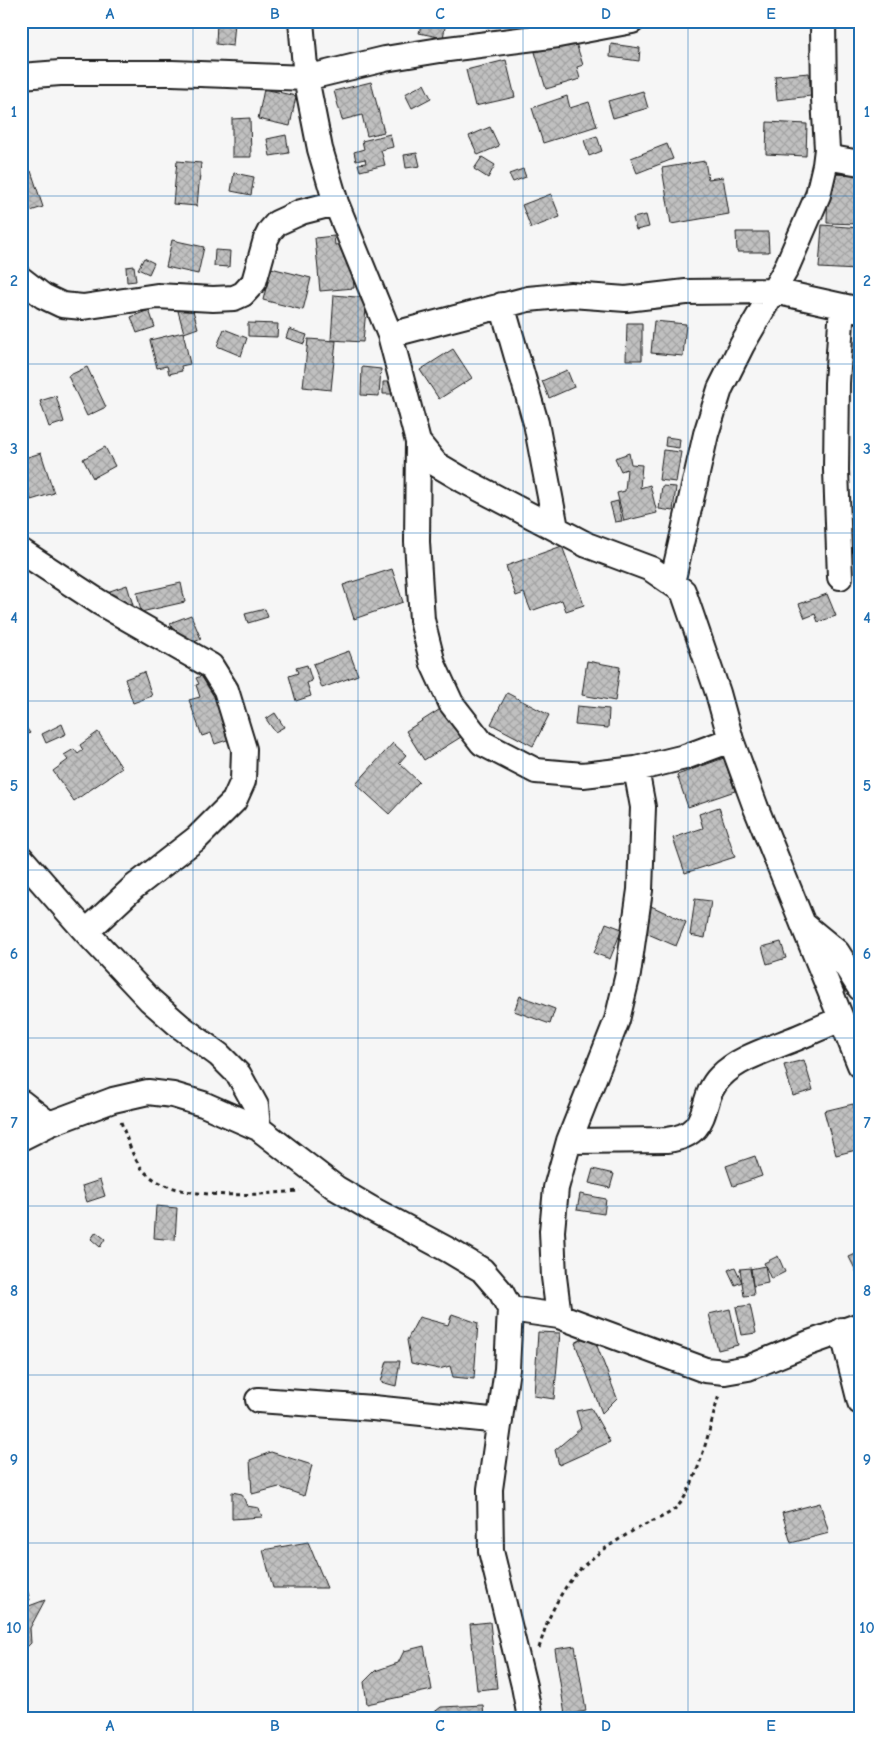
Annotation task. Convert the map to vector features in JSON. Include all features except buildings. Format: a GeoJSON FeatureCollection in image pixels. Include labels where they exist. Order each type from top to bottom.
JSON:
{"type":"FeatureCollection","features":[{"type":"Feature","properties":{"kind":"street"},"geometry":{"type":"LineString","coordinates":[[301,21],[306,78],[320,149],[336,203],[390,335],[418,442],[416,542],[422,620],[433,664],[451,703],[482,743],[536,770],[583,775],[636,769],[685,756],[731,740]]}},
{"type":"Feature","properties":{"kind":"street"},"geometry":{"type":"LineString","coordinates":[[21,76],[60,73],[172,73],[306,78],[385,59],[558,35],[632,21]]}},
{"type":"Feature","properties":{"kind":"street"},"geometry":{"type":"LineString","coordinates":[[672,583],[706,434],[720,388],[788,264],[818,195],[826,157],[823,21]]}},
{"type":"Feature","properties":{"kind":"street"},"geometry":{"type":"LineString","coordinates":[[826,157],[860,163]]}},
{"type":"Feature","properties":{"kind":"street"},"geometry":{"type":"LineString","coordinates":[[21,279],[42,296],[62,305],[83,306],[158,296],[213,299],[234,298],[243,294],[254,282],[266,239],[277,223],[301,212],[336,203]]}},
{"type":"Feature","properties":{"kind":"street"},"geometry":{"type":"LineString","coordinates":[[390,335],[528,299],[571,295],[626,299],[686,292],[774,291],[851,308],[837,383],[840,577]]}},
{"type":"Feature","properties":{"kind":"street"},"geometry":{"type":"LineString","coordinates":[[502,305],[536,423],[556,528]]}},
{"type":"Feature","properties":{"kind":"street"},"geometry":{"type":"LineString","coordinates":[[418,442],[436,464],[463,480],[587,545],[651,569],[683,591],[718,693],[731,740],[756,808],[860,1065]]}},
{"type":"Feature","properties":{"kind":"street"},"geometry":{"type":"LineString","coordinates":[[21,551],[98,602],[211,666],[226,690],[244,749],[243,781],[234,801],[197,838],[134,887],[86,932]]}},
{"type":"Feature","properties":{"kind":"street"},"geometry":{"type":"LineString","coordinates":[[559,1316],[554,1277],[552,1231],[556,1188],[569,1141],[617,1020],[628,974],[640,890],[643,807],[636,769]]}},
{"type":"Feature","properties":{"kind":"street"},"geometry":{"type":"LineString","coordinates":[[21,858],[86,932],[150,1000],[181,1028],[219,1055],[239,1075],[256,1106],[258,1128]]}},
{"type":"Feature","properties":{"kind":"street"},"geometry":{"type":"LineString","coordinates":[[803,924],[837,952],[860,988]]}},
{"type":"Feature","properties":{"kind":"street"},"geometry":{"type":"LineString","coordinates":[[569,1141],[667,1140],[682,1137],[692,1130],[704,1115],[711,1089],[722,1074],[754,1054],[798,1038],[841,1018]]}},
{"type":"Feature","properties":{"kind":"street"},"geometry":{"type":"LineString","coordinates":[[21,1138],[49,1124],[113,1100],[148,1092],[173,1095],[203,1104],[258,1128],[336,1188],[482,1270],[501,1292],[510,1309],[507,1369],[490,1489],[491,1551],[530,1718]]}},
{"type":"Feature","properties":{"kind":"street"},"geometry":{"type":"LineString","coordinates":[[21,1102],[49,1124]]}},
{"type":"Feature","properties":{"kind":"street"},"geometry":{"type":"LineString","coordinates":[[510,1309],[559,1316],[705,1370],[725,1372],[748,1368],[851,1327],[860,1402]]}},
{"type":"Feature","properties":{"kind":"street"},"geometry":{"type":"LineString","coordinates":[[258,1400],[382,1409],[500,1421]]}},
{"type":"Feature","properties":{"kind":"path"},"geometry":{"type":"LineString","coordinates":[[113,1100],[137,1161],[149,1176],[166,1185],[198,1193],[249,1195],[336,1188]]}},
{"type":"Feature","properties":{"kind":"path"},"geometry":{"type":"LineString","coordinates":[[537,1653],[550,1614],[566,1584],[590,1558],[632,1531],[666,1514],[680,1502],[698,1469],[725,1372]]}}]}
